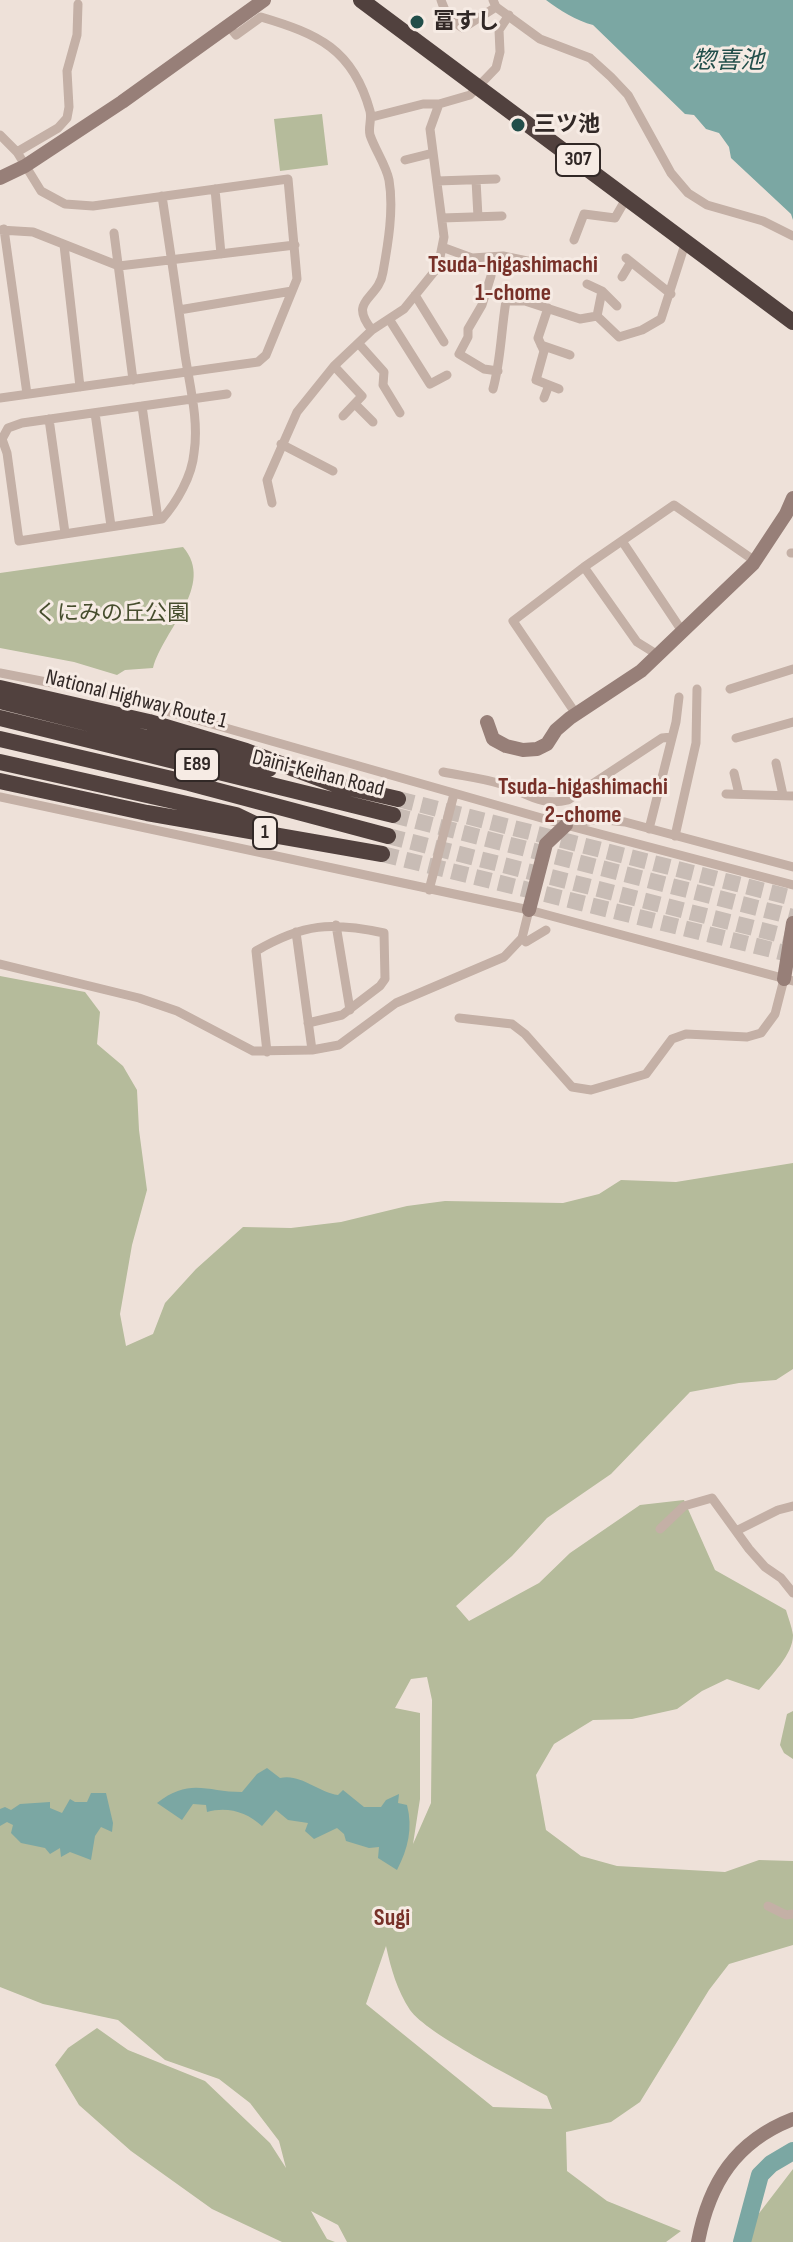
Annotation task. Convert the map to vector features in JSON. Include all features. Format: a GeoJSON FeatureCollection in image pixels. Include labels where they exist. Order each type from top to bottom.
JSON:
{"type":"FeatureCollection","features":[{"type":"Feature","properties":{"kind":"highway","name":"307"},"geometry":{"type":"LineString","coordinates":[[361,0],[793,322]]}},
{"type":"Feature","properties":{"kind":"highway","name":"National Highway Route 1"},"geometry":{"type":"LineString","coordinates":[[0,688],[149,722],[246,751],[395,807]]}},
{"type":"Feature","properties":{"kind":"highway"},"geometry":{"type":"LineString","coordinates":[[0,701],[337,785]]}},
{"type":"Feature","properties":{"kind":"highway","name":"Daini-Keihan Road"},"geometry":{"type":"LineString","coordinates":[[0,718],[395,807]]}},
{"type":"Feature","properties":{"kind":"highway","name":"Daini-Keihan Road"},"geometry":{"type":"LineString","coordinates":[[0,739],[189,783],[388,836]]}},
{"type":"Feature","properties":{"kind":"highway"},"geometry":{"type":"LineString","coordinates":[[0,762],[236,815],[279,835]]}},
{"type":"Feature","properties":{"kind":"highway","name":"1"},"geometry":{"type":"LineString","coordinates":[[0,781],[147,813],[382,854]]}},
{"type":"Feature","properties":{"kind":"street"},"geometry":{"type":"LineString","coordinates":[[0,178],[25,166],[122,102],[264,0]]}},
{"type":"Feature","properties":{"kind":"street"},"geometry":{"type":"LineString","coordinates":[[441,0],[453,22],[463,28],[494,3],[540,39],[590,58],[628,95],[671,173],[688,193],[707,205],[763,221],[793,236]]}},
{"type":"Feature","properties":{"kind":"street"},"geometry":{"type":"LineString","coordinates":[[17,152],[58,128],[67,118],[67,71],[77,35],[81,3]]}},
{"type":"Feature","properties":{"kind":"street"},"geometry":{"type":"LineString","coordinates":[[372,117],[470,95],[496,68],[500,52],[499,30],[509,15]]}},
{"type":"Feature","properties":{"kind":"street"},"geometry":{"type":"LineString","coordinates":[[228,25],[236,35],[261,17],[305,30],[326,43],[355,71],[362,83],[372,117],[369,131],[389,179],[389,220],[383,277],[361,308],[362,317],[372,330]]}},
{"type":"Feature","properties":{"kind":"street"},"geometry":{"type":"LineString","coordinates":[[272,503],[267,480],[297,412],[334,366],[372,330],[404,309],[438,267],[444,237],[430,129],[439,104]]}},
{"type":"Feature","properties":{"kind":"street"},"geometry":{"type":"LineString","coordinates":[[0,135],[17,152],[41,191],[65,204],[93,206],[288,179],[297,279],[266,355],[258,362],[0,398]]}},
{"type":"Feature","properties":{"kind":"street"},"geometry":{"type":"LineString","coordinates":[[405,160],[433,153]]}},
{"type":"Feature","properties":{"kind":"street"},"geometry":{"type":"LineString","coordinates":[[437,181],[496,179]]}},
{"type":"Feature","properties":{"kind":"street"},"geometry":{"type":"LineString","coordinates":[[476,180],[478,217]]}},
{"type":"Feature","properties":{"kind":"street"},"geometry":{"type":"LineString","coordinates":[[215,189],[221,254]]}},
{"type":"Feature","properties":{"kind":"street"},"geometry":{"type":"LineString","coordinates":[[162,196],[172,260],[192,399],[195,425],[194,456],[175,504],[162,519],[19,541],[7,453],[2,439],[8,428],[22,423],[95,413],[142,406],[192,399],[227,394]]}},
{"type":"Feature","properties":{"kind":"street"},"geometry":{"type":"LineString","coordinates":[[574,240],[584,214],[615,218],[627,197]]}},
{"type":"Feature","properties":{"kind":"street"},"geometry":{"type":"LineString","coordinates":[[442,218],[502,216]]}},
{"type":"Feature","properties":{"kind":"street"},"geometry":{"type":"LineString","coordinates":[[27,394],[2,230],[33,232],[119,266],[295,245]]}},
{"type":"Feature","properties":{"kind":"street"},"geometry":{"type":"LineString","coordinates":[[114,233],[133,380]]}},
{"type":"Feature","properties":{"kind":"street"},"geometry":{"type":"LineString","coordinates":[[597,316],[619,337],[642,330],[661,319],[686,241]]}},
{"type":"Feature","properties":{"kind":"street"},"geometry":{"type":"LineString","coordinates":[[64,245],[80,387]]}},
{"type":"Feature","properties":{"kind":"street"},"geometry":{"type":"LineString","coordinates":[[442,247],[472,258],[532,262]]}},
{"type":"Feature","properties":{"kind":"street"},"geometry":{"type":"LineString","coordinates":[[492,257],[491,276],[482,305],[468,329],[468,337],[459,354],[484,369],[498,371]]}},
{"type":"Feature","properties":{"kind":"street"},"geometry":{"type":"LineString","coordinates":[[622,277],[628,260],[671,294]]}},
{"type":"Feature","properties":{"kind":"street"},"geometry":{"type":"LineString","coordinates":[[587,284],[602,291],[617,306]]}},
{"type":"Feature","properties":{"kind":"street"},"geometry":{"type":"LineString","coordinates":[[179,310],[292,291]]}},
{"type":"Feature","properties":{"kind":"street"},"geometry":{"type":"LineString","coordinates":[[597,316],[602,291]]}},
{"type":"Feature","properties":{"kind":"street"},"geometry":{"type":"LineString","coordinates":[[415,295],[444,342]]}},
{"type":"Feature","properties":{"kind":"street"},"geometry":{"type":"LineString","coordinates":[[493,389],[506,301],[525,301],[580,319],[597,316]]}},
{"type":"Feature","properties":{"kind":"street"},"geometry":{"type":"LineString","coordinates":[[544,398],[554,387],[536,380],[544,351],[538,338],[548,308]]}},
{"type":"Feature","properties":{"kind":"street"},"geometry":{"type":"LineString","coordinates":[[389,319],[430,384],[447,375]]}},
{"type":"Feature","properties":{"kind":"street"},"geometry":{"type":"LineString","coordinates":[[359,344],[384,372],[383,385],[400,413]]}},
{"type":"Feature","properties":{"kind":"street"},"geometry":{"type":"LineString","coordinates":[[541,345],[570,355]]}},
{"type":"Feature","properties":{"kind":"street"},"geometry":{"type":"LineString","coordinates":[[334,366],[362,396],[343,416]]}},
{"type":"Feature","properties":{"kind":"street"},"geometry":{"type":"LineString","coordinates":[[355,404],[373,422]]}},
{"type":"Feature","properties":{"kind":"street"},"geometry":{"type":"LineString","coordinates":[[142,406],[158,519]]}},
{"type":"Feature","properties":{"kind":"street"},"geometry":{"type":"LineString","coordinates":[[95,413],[111,526]]}},
{"type":"Feature","properties":{"kind":"street"},"geometry":{"type":"LineString","coordinates":[[49,419],[65,533]]}},
{"type":"Feature","properties":{"kind":"street"},"geometry":{"type":"LineString","coordinates":[[281,444],[333,471]]}},
{"type":"Feature","properties":{"kind":"street"},"geometry":{"type":"LineString","coordinates":[[487,722],[493,739],[506,746],[523,750],[537,749],[547,744],[556,730],[576,714],[641,671],[755,561],[793,498]]}},
{"type":"Feature","properties":{"kind":"street"},"geometry":{"type":"LineString","coordinates":[[576,714],[513,621],[674,505],[755,561]]}},
{"type":"Feature","properties":{"kind":"street"},"geometry":{"type":"LineString","coordinates":[[622,541],[682,631]]}},
{"type":"Feature","properties":{"kind":"street"},"geometry":{"type":"LineString","coordinates":[[584,567],[637,642],[658,655]]}},
{"type":"Feature","properties":{"kind":"street"},"geometry":{"type":"LineString","coordinates":[[730,689],[793,669]]}},
{"type":"Feature","properties":{"kind":"street"},"geometry":{"type":"LineString","coordinates":[[0,673],[103,693],[454,794],[793,885]]}},
{"type":"Feature","properties":{"kind":"street"},"geometry":{"type":"LineString","coordinates":[[675,836],[696,743],[697,689]]}},
{"type":"Feature","properties":{"kind":"street"},"geometry":{"type":"LineString","coordinates":[[649,829],[676,722],[679,697]]}},
{"type":"Feature","properties":{"kind":"street"},"geometry":{"type":"LineString","coordinates":[[676,722],[697,720]]}},
{"type":"Feature","properties":{"kind":"street"},"geometry":{"type":"LineString","coordinates":[[736,738],[793,722]]}},
{"type":"Feature","properties":{"kind":"street"},"geometry":{"type":"LineString","coordinates":[[443,772],[500,784],[541,802],[554,804],[568,800],[662,738],[672,737]]}},
{"type":"Feature","properties":{"kind":"street"},"geometry":{"type":"LineString","coordinates":[[726,794],[788,796],[776,763]]}},
{"type":"Feature","properties":{"kind":"street"},"geometry":{"type":"LineString","coordinates":[[734,773],[739,794]]}},
{"type":"Feature","properties":{"kind":"street"},"geometry":{"type":"LineString","coordinates":[[429,890],[454,794]]}},
{"type":"Feature","properties":{"kind":"street"},"geometry":{"type":"LineString","coordinates":[[0,797],[529,910],[786,983],[793,992]]}},
{"type":"Feature","properties":{"kind":"street"},"geometry":{"type":"LineString","coordinates":[[0,964],[139,998],[177,1011],[253,1051],[312,1050],[339,1045],[396,1003],[504,957],[522,938],[546,844],[566,825],[597,819],[649,829],[793,867]]}},
{"type":"Feature","properties":{"kind":"street"},"geometry":{"type":"LineString","coordinates":[[459,1018],[512,1024],[525,1034],[572,1087],[591,1090],[646,1074],[672,1039],[686,1034],[747,1037],[761,1033],[775,1014],[786,983],[793,923]]}},
{"type":"Feature","properties":{"kind":"street"},"geometry":{"type":"LineString","coordinates":[[336,925],[350,1010]]}},
{"type":"Feature","properties":{"kind":"street"},"geometry":{"type":"LineString","coordinates":[[267,1052],[256,951],[282,936],[336,925],[384,933],[385,979],[380,986],[342,1015],[308,1023]]}},
{"type":"Feature","properties":{"kind":"street"},"geometry":{"type":"LineString","coordinates":[[522,938],[526,942],[546,930]]}},
{"type":"Feature","properties":{"kind":"street"},"geometry":{"type":"LineString","coordinates":[[296,932],[312,1050]]}},
{"type":"Feature","properties":{"kind":"street"},"geometry":{"type":"LineString","coordinates":[[660,1529],[684,1506],[712,1498],[765,1567],[781,1578],[793,1593]]}},
{"type":"Feature","properties":{"kind":"street"},"geometry":{"type":"LineString","coordinates":[[738,1530],[793,1506]]}},
{"type":"Feature","properties":{"kind":"street"},"geometry":{"type":"LineString","coordinates":[[768,1906],[786,1915],[793,1914]]}},
{"type":"Feature","properties":{"kind":"street"},"geometry":{"type":"LineString","coordinates":[[698,2242],[714,2188],[731,2161],[760,2135],[793,2119]]}},
{"type":"Feature","properties":{"kind":"green space"},"geometry":{"type":"Polygon","coordinates":[[[322,114],[328,165],[280,171],[274,119],[322,114]]]}},
{"type":"Feature","properties":{"kind":"green space","name":"くにみの丘公園"},"geometry":{"type":"Polygon","coordinates":[[[183,547],[192,562],[194,577],[191,592],[153,668],[125,670],[117,675],[74,662],[0,648],[0,573],[183,547]]]}},
{"type":"Feature","properties":{"kind":"green space"},"geometry":{"type":"Polygon","coordinates":[[[0,976],[85,992],[100,1012],[97,1044],[123,1066],[137,1090],[147,1190],[132,1245],[120,1314],[126,1346],[153,1334],[165,1303],[196,1269],[243,1227],[291,1228],[341,1222],[407,1206],[445,1201],[563,1203],[599,1194],[621,1180],[676,1182],[793,1163],[793,1369],[776,1380],[690,1392],[611,1474],[547,1518],[512,1556],[456,1606],[469,1621],[539,1583],[570,1553],[640,1505],[684,1500],[715,1570],[786,1610],[792,1642],[780,1664],[759,1690],[727,1679],[702,1691],[677,1709],[632,1719],[593,1720],[554,1744],[536,1775],[546,1830],[581,1856],[617,1866],[725,1872],[759,1860],[793,1861],[793,1945],[729,1964],[709,1990],[640,2102],[611,2122],[566,2132],[567,2171],[607,2201],[681,2231],[666,2242],[347,2242],[338,2225],[311,2211],[327,2239],[335,2242],[282,2242],[212,2209],[131,2151],[79,2105],[55,2065],[68,2048],[97,2028],[128,2050],[205,2081],[270,2143],[286,2168],[279,2141],[250,2103],[219,2079],[165,2060],[118,2020],[43,2004],[0,1987],[0,976]],[[427,1677],[411,1679],[395,1708],[420,1713],[420,1799],[413,1844],[431,1803],[432,1700],[427,1677]],[[386,1946],[366,2004],[493,2107],[552,2109],[547,2096],[453,2043],[420,2020],[401,1995],[386,1946]]]}},
{"type":"Feature","properties":{"kind":"green space"},"geometry":{"type":"Polygon","coordinates":[[[793,1711],[793,1759],[784,1753],[780,1745],[787,1714],[793,1711]]]}},
{"type":"Feature","properties":{"kind":"green space"},"geometry":{"type":"Polygon","coordinates":[[[793,2169],[793,2242],[743,2242],[747,2229],[793,2169]]]}},
{"type":"Feature","properties":{"kind":"water","name":"惣喜池"},"geometry":{"type":"Polygon","coordinates":[[[546,0],[793,0],[793,220],[791,214],[731,158],[729,147],[719,133],[706,129],[694,115],[685,114],[593,25],[568,15],[546,0]]]}},
{"type":"Feature","properties":{"kind":"water"},"geometry":{"type":"Polygon","coordinates":[[[267,1768],[280,1778],[302,1780],[331,1793],[338,1795],[343,1790],[364,1807],[381,1807],[386,1800],[399,1794],[398,1803],[407,1805],[409,1830],[407,1846],[397,1870],[378,1858],[379,1847],[369,1848],[346,1841],[337,1828],[314,1839],[305,1831],[308,1823],[288,1820],[276,1810],[262,1826],[236,1812],[207,1812],[206,1805],[193,1804],[182,1820],[157,1803],[179,1790],[189,1788],[242,1792],[257,1774],[267,1768]]]}},
{"type":"Feature","properties":{"kind":"water"},"geometry":{"type":"Polygon","coordinates":[[[91,1793],[106,1793],[113,1823],[112,1832],[101,1827],[95,1836],[91,1860],[70,1852],[61,1857],[60,1848],[50,1854],[45,1848],[21,1843],[11,1833],[13,1825],[7,1822],[0,1826],[0,1809],[5,1807],[11,1810],[20,1804],[50,1802],[50,1808],[62,1813],[70,1799],[87,1802],[91,1793]]]}},
{"type":"Feature","properties":{"kind":"waterway"},"geometry":{"type":"LineString","coordinates":[[742,2242],[760,2175],[771,2164],[793,2151]]}},
{"type":"Feature","properties":{"kind":"tunnel"},"geometry":{"type":"LineString","coordinates":[[398,799],[793,898]]}},
{"type":"Feature","properties":{"kind":"tunnel"},"geometry":{"type":"LineString","coordinates":[[393,815],[793,917]]}},
{"type":"Feature","properties":{"kind":"tunnel"},"geometry":{"type":"LineString","coordinates":[[388,836],[793,938]]}},
{"type":"Feature","properties":{"kind":"tunnel"},"geometry":{"type":"LineString","coordinates":[[382,854],[793,955]]}},
{"type":"Feature","properties":{"kind":"place","name":"冨すし"},"geometry":{"type":"Point","coordinates":[417,22]}},
{"type":"Feature","properties":{"kind":"place","name":"三ツ池"},"geometry":{"type":"Point","coordinates":[518,125]}},
{"type":"Feature","properties":{"kind":"district","name":"Tsuda-higashimachi 1-chome"},"geometry":{"type":"Point","coordinates":[513,280]}},
{"type":"Feature","properties":{"kind":"district","name":"Tsuda-higashimachi 2-chome"},"geometry":{"type":"Point","coordinates":[583,802]}},
{"type":"Feature","properties":{"kind":"district","name":"Sugi"},"geometry":{"type":"Point","coordinates":[392,1919]}}]}
